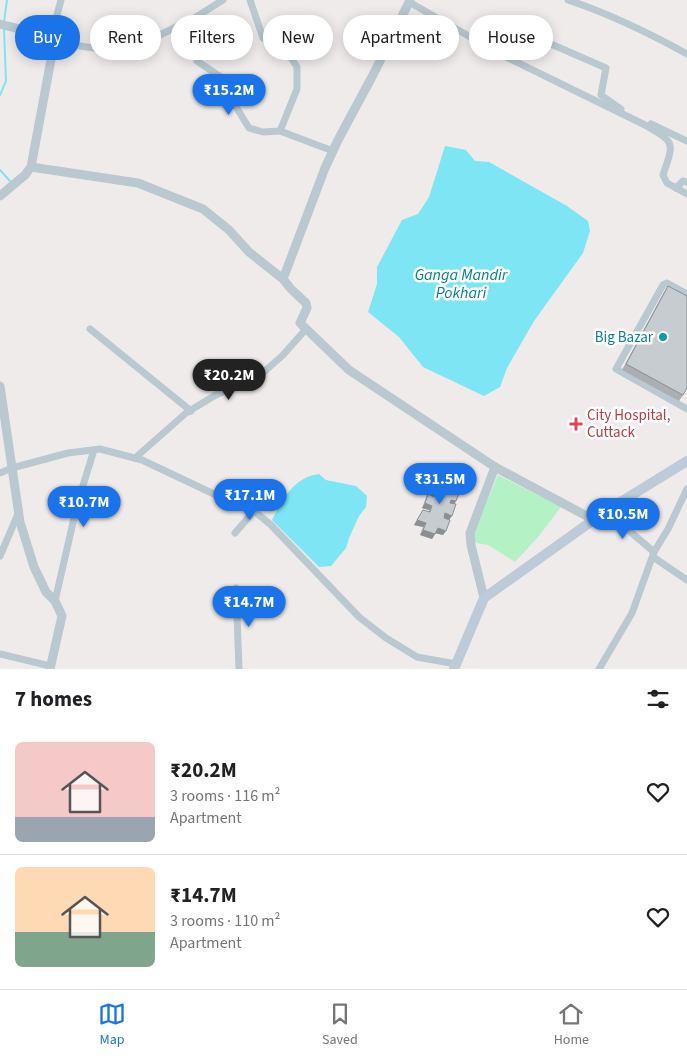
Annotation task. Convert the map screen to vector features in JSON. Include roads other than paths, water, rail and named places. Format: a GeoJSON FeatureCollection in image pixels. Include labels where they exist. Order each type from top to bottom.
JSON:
{"type":"FeatureCollection","features":[{"type":"Feature","properties":{"kind":"main road"},"geometry":{"type":"LineString","coordinates":[[455,667],[484,598],[606,511],[687,460]]}},
{"type":"Feature","properties":{"kind":"street"},"geometry":{"type":"LineString","coordinates":[[57,15],[61,0]]}},
{"type":"Feature","properties":{"kind":"street"},"geometry":{"type":"LineString","coordinates":[[80,46],[102,48],[142,44],[196,17],[223,0]]}},
{"type":"Feature","properties":{"kind":"street"},"geometry":{"type":"LineString","coordinates":[[250,0],[263,38],[292,59],[297,67],[297,89],[280,131]]}},
{"type":"Feature","properties":{"kind":"street"},"geometry":{"type":"LineString","coordinates":[[568,0],[607,14],[687,54]]}},
{"type":"Feature","properties":{"kind":"street"},"geometry":{"type":"LineString","coordinates":[[283,279],[333,151],[409,1],[502,54],[645,125],[666,138],[670,143],[671,150],[663,175],[667,184],[687,194]]}},
{"type":"Feature","properties":{"kind":"street"},"geometry":{"type":"LineString","coordinates":[[0,24],[15,28]]}},
{"type":"Feature","properties":{"kind":"street"},"geometry":{"type":"LineString","coordinates":[[553,45],[606,68],[602,95],[624,111],[687,141]]}},
{"type":"Feature","properties":{"kind":"street"},"geometry":{"type":"LineString","coordinates":[[0,196],[25,175],[31,167],[51,60]]}},
{"type":"Feature","properties":{"kind":"street"},"geometry":{"type":"LineString","coordinates":[[197,61],[230,84],[230,97],[249,128],[264,132],[280,131],[333,151]]}},
{"type":"Feature","properties":{"kind":"street"},"geometry":{"type":"LineString","coordinates":[[31,167],[138,183],[203,210],[229,230],[249,252],[283,279],[306,303],[308,308],[300,323],[349,370],[495,467],[594,520]]}},
{"type":"Feature","properties":{"kind":"street"},"geometry":{"type":"LineString","coordinates":[[676,188],[683,181],[687,182]]}},
{"type":"Feature","properties":{"kind":"street"},"geometry":{"type":"LineString","coordinates":[[687,294],[667,283],[663,285],[616,369],[687,408]]}},
{"type":"Feature","properties":{"kind":"street"},"geometry":{"type":"LineString","coordinates":[[90,330],[190,411]]}},
{"type":"Feature","properties":{"kind":"street"},"geometry":{"type":"LineString","coordinates":[[135,458],[190,411],[214,396],[265,371],[306,330]]}},
{"type":"Feature","properties":{"kind":"street"},"geometry":{"type":"LineString","coordinates":[[0,386],[19,514],[34,567],[46,592],[55,600],[62,616],[50,667],[0,654]]}},
{"type":"Feature","properties":{"kind":"street"},"geometry":{"type":"LineString","coordinates":[[0,473],[68,453],[100,449],[135,458],[216,494],[245,504],[271,525],[359,617],[416,657],[455,667]]}},
{"type":"Feature","properties":{"kind":"street"},"geometry":{"type":"LineString","coordinates":[[55,600],[80,497],[94,450]]}},
{"type":"Feature","properties":{"kind":"street"},"geometry":{"type":"LineString","coordinates":[[484,598],[471,545],[470,533],[495,467]]}},
{"type":"Feature","properties":{"kind":"street"},"geometry":{"type":"LineString","coordinates":[[599,669],[632,613],[654,554],[687,489]]}},
{"type":"Feature","properties":{"kind":"street"},"geometry":{"type":"LineString","coordinates":[[235,533],[254,511]]}},
{"type":"Feature","properties":{"kind":"street"},"geometry":{"type":"LineString","coordinates":[[606,511],[654,554],[687,580]]}},
{"type":"Feature","properties":{"kind":"street"},"geometry":{"type":"LineString","coordinates":[[0,556],[19,514]]}},
{"type":"Feature","properties":{"kind":"street"},"geometry":{"type":"LineString","coordinates":[[236,588],[240,669]]}},
{"type":"Feature","properties":{"kind":"water","name":"Ganga Mandir Pokhari"},"geometry":{"type":"Polygon","coordinates":[[[445,146],[466,150],[475,161],[489,162],[567,206],[588,221],[590,231],[583,253],[534,321],[507,368],[500,387],[484,396],[423,367],[399,337],[368,312],[377,284],[377,267],[402,220],[418,214],[429,197],[445,146]]]}},
{"type":"Feature","properties":{"kind":"water"},"geometry":{"type":"Polygon","coordinates":[[[319,474],[326,480],[356,486],[367,496],[366,507],[359,516],[346,548],[331,566],[319,567],[272,520],[285,497],[296,485],[310,476],[319,474]]]}},
{"type":"Feature","properties":{"kind":"waterway"},"geometry":{"type":"LineString","coordinates":[[4,22],[7,0]]}},
{"type":"Feature","properties":{"kind":"waterway"},"geometry":{"type":"LineString","coordinates":[[0,95],[6,81],[4,29]]}},
{"type":"Feature","properties":{"kind":"waterway"},"geometry":{"type":"LineString","coordinates":[[0,170],[10,181]]}},
{"type":"Feature","properties":{"kind":"place","name":"Big Bazar"},"geometry":{"type":"Point","coordinates":[663,337]}},
{"type":"Feature","properties":{"kind":"place","name":"City Hospital, Cuttack"},"geometry":{"type":"Point","coordinates":[576,424]}}]}
